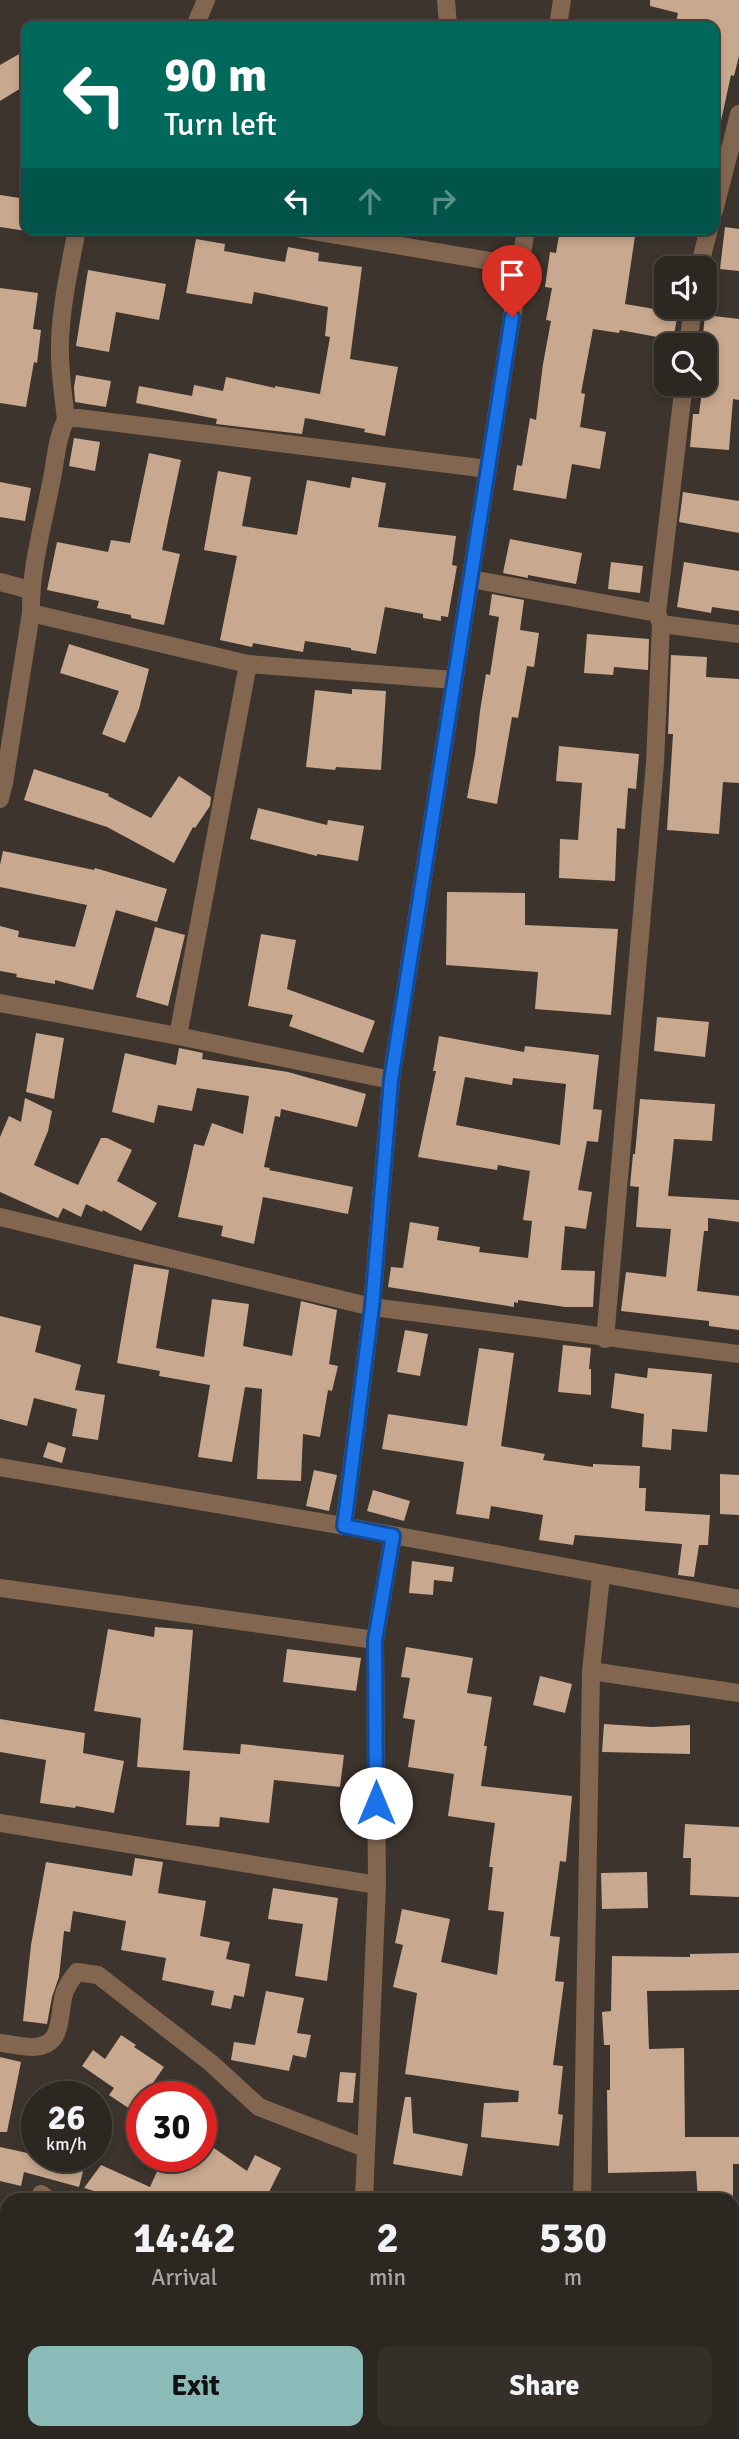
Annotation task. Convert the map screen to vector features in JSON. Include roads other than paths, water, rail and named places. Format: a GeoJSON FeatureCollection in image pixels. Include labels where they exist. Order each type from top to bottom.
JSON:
{"type":"FeatureCollection","features":[{"type":"Feature","properties":{"kind":"street"},"geometry":{"type":"LineString","coordinates":[[197,21],[206,0]]}},
{"type":"Feature","properties":{"kind":"street"},"geometry":{"type":"LineString","coordinates":[[446,0],[448,21]]}},
{"type":"Feature","properties":{"kind":"street"},"geometry":{"type":"LineString","coordinates":[[559,21],[562,0]]}},
{"type":"Feature","properties":{"kind":"street"},"geometry":{"type":"LineString","coordinates":[[719,192],[739,114]]}},
{"type":"Feature","properties":{"kind":"street"},"geometry":{"type":"LineString","coordinates":[[1,788],[31,613],[30,590],[54,470],[58,435],[66,419],[60,372],[60,340],[66,285],[76,235]]}},
{"type":"Feature","properties":{"kind":"street"},"geometry":{"type":"LineString","coordinates":[[337,235],[520,266]]}},
{"type":"Feature","properties":{"kind":"street"},"geometry":{"type":"LineString","coordinates":[[344,1526],[372,1307],[391,1080],[525,235]]}},
{"type":"Feature","properties":{"kind":"street"},"geometry":{"type":"LineString","coordinates":[[702,256],[707,235]]}},
{"type":"Feature","properties":{"kind":"street"},"geometry":{"type":"LineString","coordinates":[[605,1339],[655,763],[659,618],[683,396]]}},
{"type":"Feature","properties":{"kind":"street"},"geometry":{"type":"LineString","coordinates":[[66,419],[78,418],[488,469]]}},
{"type":"Feature","properties":{"kind":"street"},"geometry":{"type":"LineString","coordinates":[[471,579],[739,634]]}},
{"type":"Feature","properties":{"kind":"street"},"geometry":{"type":"LineString","coordinates":[[0,582],[30,590]]}},
{"type":"Feature","properties":{"kind":"street"},"geometry":{"type":"LineString","coordinates":[[31,613],[248,664],[454,680]]}},
{"type":"Feature","properties":{"kind":"street"},"geometry":{"type":"LineString","coordinates":[[178,1036],[248,664]]}},
{"type":"Feature","properties":{"kind":"street"},"geometry":{"type":"LineString","coordinates":[[0,1003],[391,1080]]}},
{"type":"Feature","properties":{"kind":"street"},"geometry":{"type":"LineString","coordinates":[[0,1217],[372,1307],[605,1339],[739,1354]]}},
{"type":"Feature","properties":{"kind":"street"},"geometry":{"type":"LineString","coordinates":[[0,1467],[344,1526],[601,1576],[739,1599]]}},
{"type":"Feature","properties":{"kind":"street"},"geometry":{"type":"LineString","coordinates":[[364,2193],[377,1885],[375,1640],[393,1536]]}},
{"type":"Feature","properties":{"kind":"street"},"geometry":{"type":"LineString","coordinates":[[582,2193],[592,1671],[601,1576]]}},
{"type":"Feature","properties":{"kind":"street"},"geometry":{"type":"LineString","coordinates":[[0,1588],[375,1640]]}},
{"type":"Feature","properties":{"kind":"street"},"geometry":{"type":"LineString","coordinates":[[592,1671],[739,1693]]}},
{"type":"Feature","properties":{"kind":"street"},"geometry":{"type":"LineString","coordinates":[[0,1823],[377,1885]]}},
{"type":"Feature","properties":{"kind":"street"},"geometry":{"type":"LineString","coordinates":[[0,2043],[34,2047],[49,2044],[57,2036],[65,1992],[70,1981],[77,1972],[99,1975],[211,2063],[259,2107],[365,2148]]}}]}
